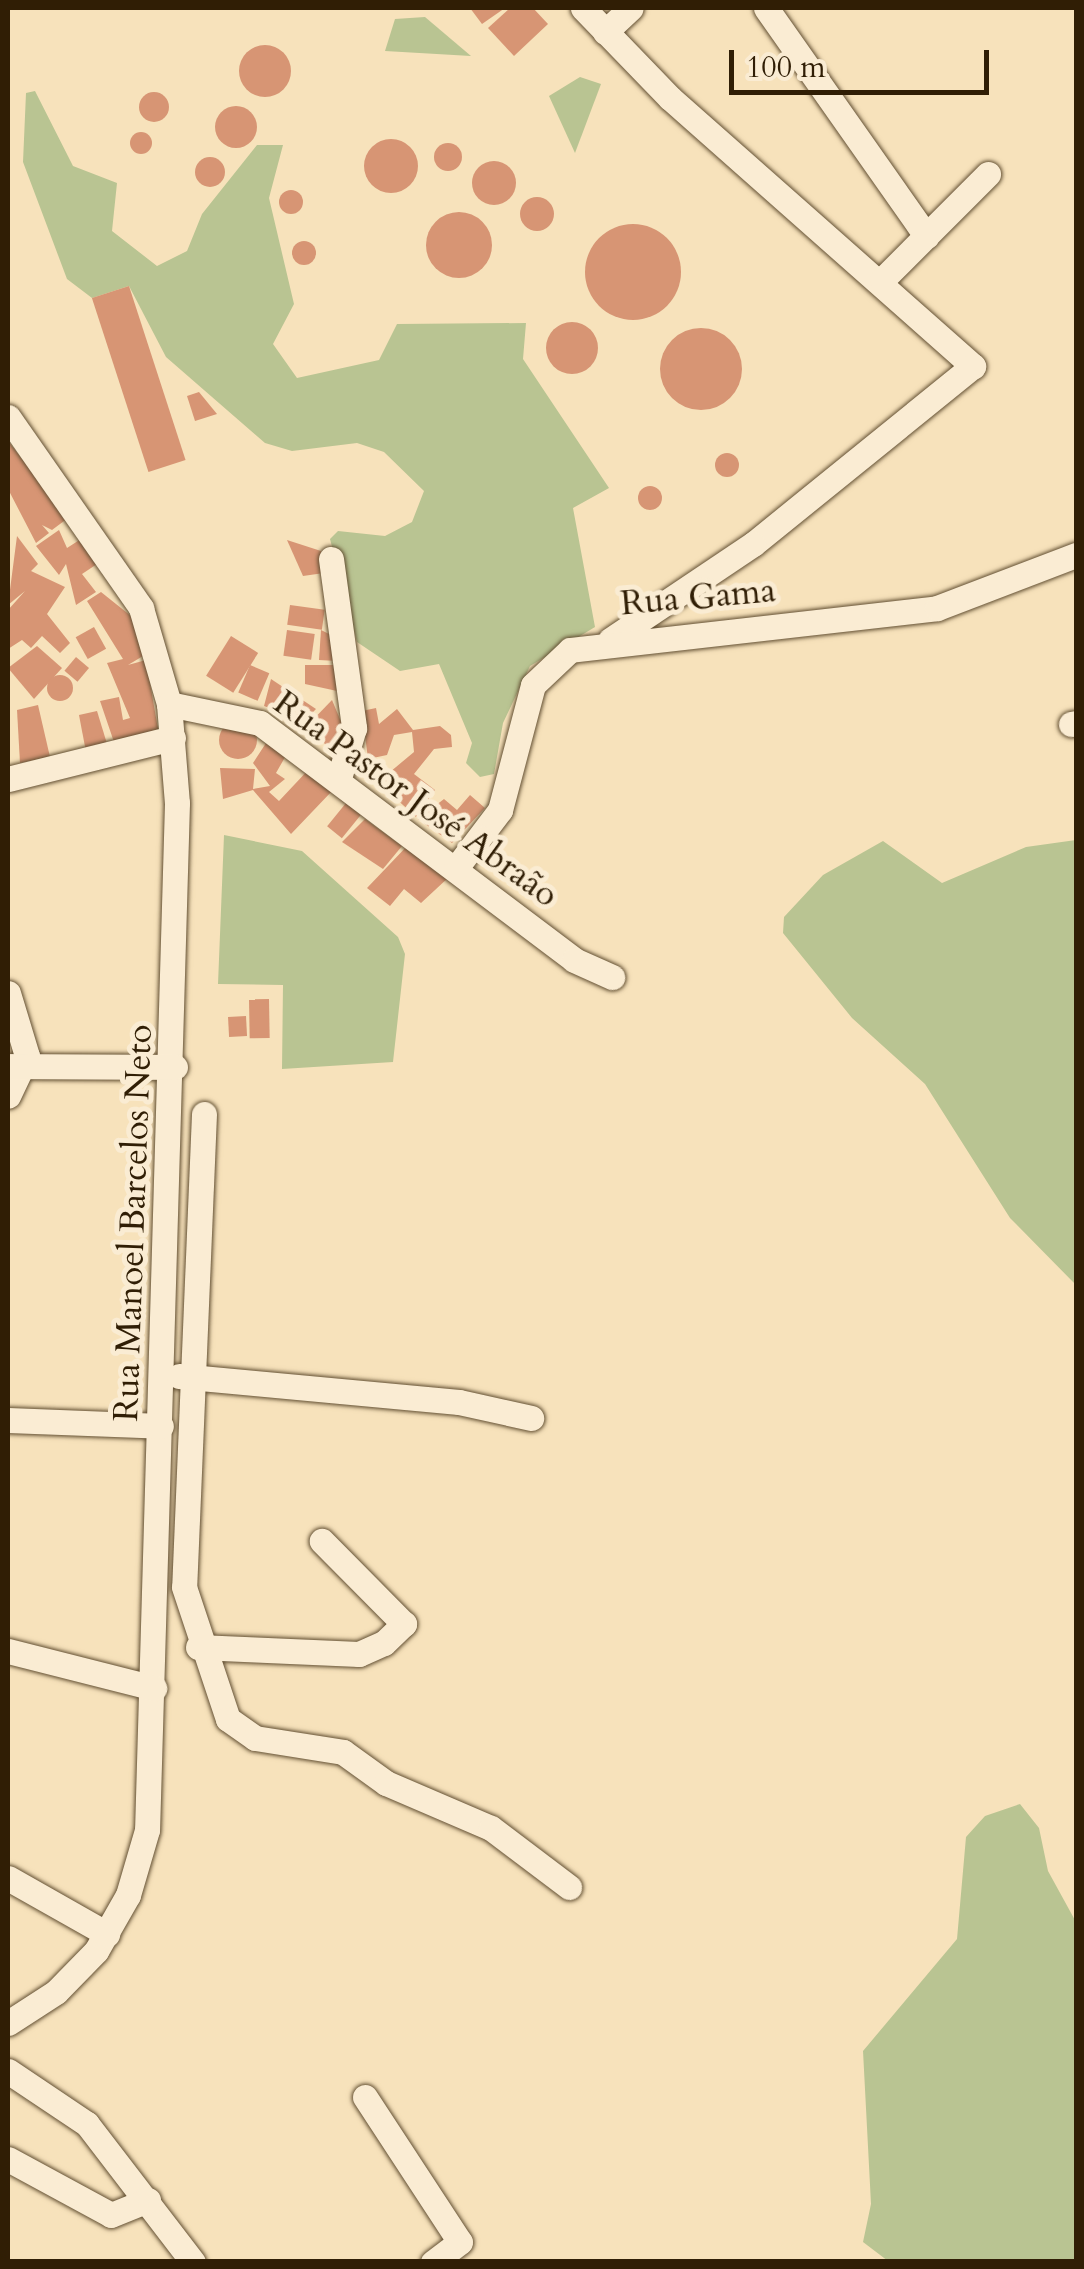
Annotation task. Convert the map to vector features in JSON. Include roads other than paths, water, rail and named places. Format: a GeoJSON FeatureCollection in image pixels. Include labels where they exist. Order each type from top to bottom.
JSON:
{"type":"FeatureCollection","features":[{"type":"Feature","properties":{"kind":"street"},"geometry":{"type":"LineString","coordinates":[[583,8],[972,362],[777,526],[610,640]]}},
{"type":"Feature","properties":{"kind":"street"},"geometry":{"type":"LineString","coordinates":[[605,32],[631,8]]}},
{"type":"Feature","properties":{"kind":"street"},"geometry":{"type":"LineString","coordinates":[[766,8],[926,236]]}},
{"type":"Feature","properties":{"kind":"street"},"geometry":{"type":"LineString","coordinates":[[882,280],[988,174]]}},
{"type":"Feature","properties":{"kind":"street","name":"Rua Manoel Barcelos Neto"},"geometry":{"type":"LineString","coordinates":[[8,418],[130,588],[170,704],[175,1067],[147,1830],[107,1934],[56,1992],[8,2024]]}},
{"type":"Feature","properties":{"kind":"street","name":"Rua Gama"},"geometry":{"type":"LineString","coordinates":[[456,868],[500,810],[516,727],[540,674],[570,650],[610,640],[938,608],[1076,555]]}},
{"type":"Feature","properties":{"kind":"street"},"geometry":{"type":"LineString","coordinates":[[331,559],[354,728],[339,778]]}},
{"type":"Feature","properties":{"kind":"street","name":"Rua Pastor José Abraão"},"geometry":{"type":"LineString","coordinates":[[170,704],[260,723],[339,778],[574,960],[612,976]]}},
{"type":"Feature","properties":{"kind":"street"},"geometry":{"type":"LineString","coordinates":[[8,778],[173,738]]}},
{"type":"Feature","properties":{"kind":"street"},"geometry":{"type":"LineString","coordinates":[[8,993],[22,1033],[53,1066]]}},
{"type":"Feature","properties":{"kind":"street"},"geometry":{"type":"LineString","coordinates":[[8,1096],[22,1033]]}},
{"type":"Feature","properties":{"kind":"street"},"geometry":{"type":"LineString","coordinates":[[16,1066],[175,1067]]}},
{"type":"Feature","properties":{"kind":"street"},"geometry":{"type":"LineString","coordinates":[[204,1114],[184,1587],[198,1647],[240,1732],[342,1752],[378,1779],[480,1822],[568,1887]]}},
{"type":"Feature","properties":{"kind":"street"},"geometry":{"type":"LineString","coordinates":[[163,1375],[458,1402],[531,1418]]}},
{"type":"Feature","properties":{"kind":"street"},"geometry":{"type":"LineString","coordinates":[[8,1420],[161,1426]]}},
{"type":"Feature","properties":{"kind":"street"},"geometry":{"type":"LineString","coordinates":[[198,1647],[358,1654],[384,1643],[404,1624],[322,1541]]}},
{"type":"Feature","properties":{"kind":"street"},"geometry":{"type":"LineString","coordinates":[[8,1650],[154,1688]]}},
{"type":"Feature","properties":{"kind":"street"},"geometry":{"type":"LineString","coordinates":[[8,1878],[107,1934]]}},
{"type":"Feature","properties":{"kind":"street"},"geometry":{"type":"LineString","coordinates":[[8,2072],[88,2124],[193,2262]]}},
{"type":"Feature","properties":{"kind":"street"},"geometry":{"type":"LineString","coordinates":[[365,2097],[460,2242],[433,2262]]}},
{"type":"Feature","properties":{"kind":"street"},"geometry":{"type":"LineString","coordinates":[[8,2158],[111,2214],[148,2200]]}}]}
